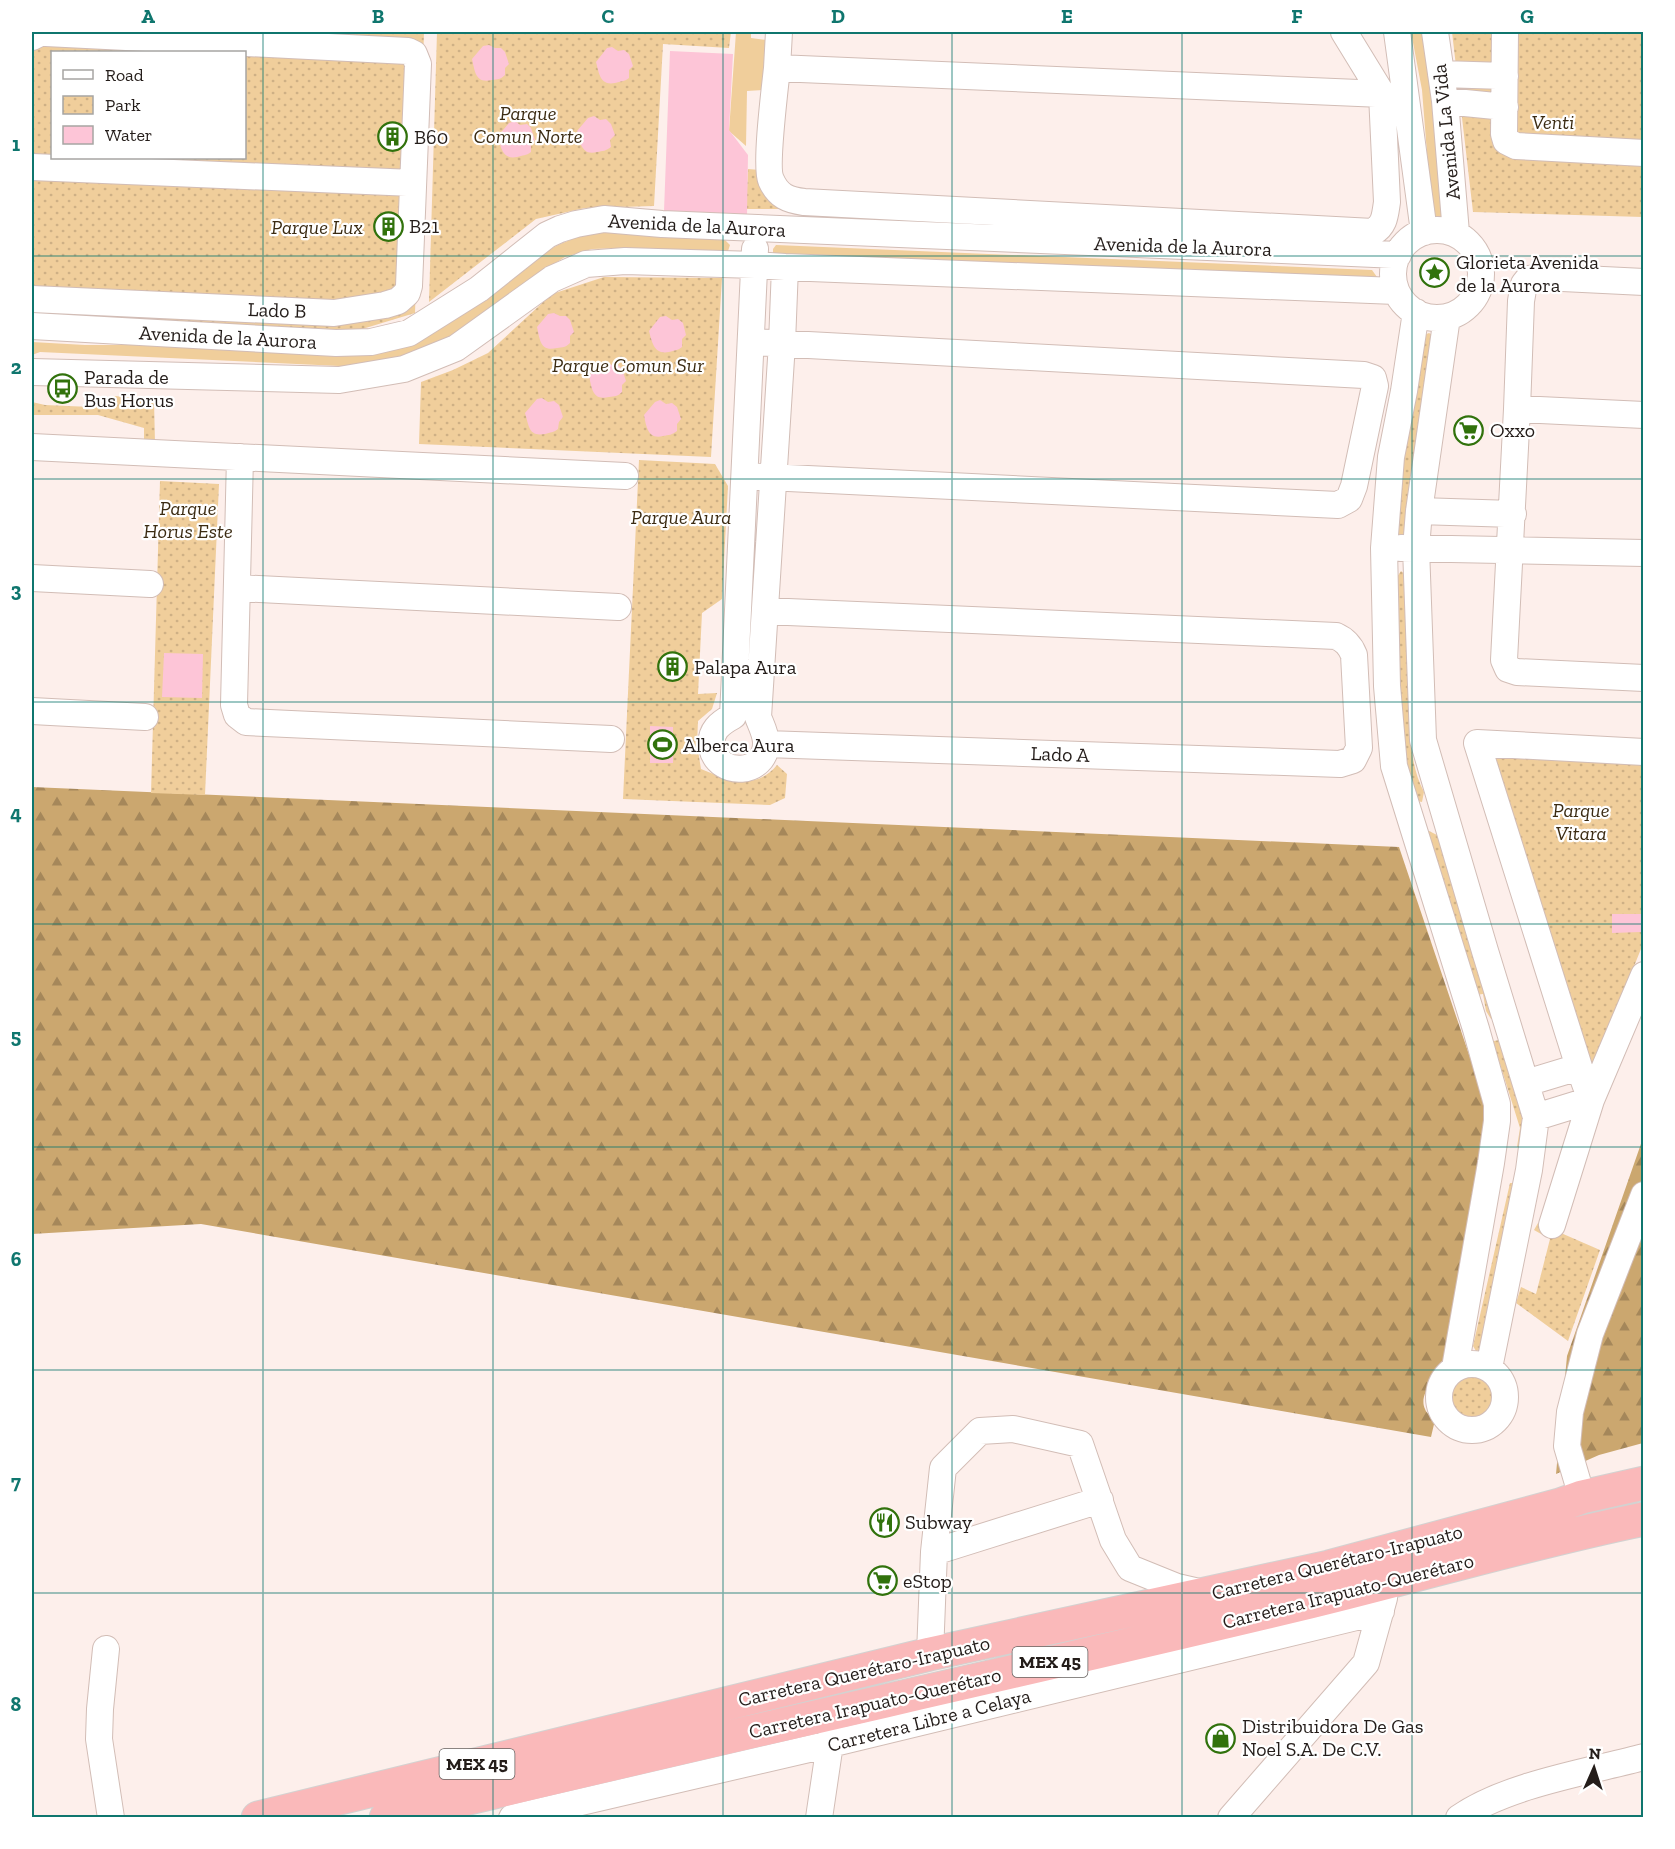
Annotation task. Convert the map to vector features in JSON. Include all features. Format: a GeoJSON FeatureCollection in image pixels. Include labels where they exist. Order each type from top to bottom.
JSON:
{"type":"FeatureCollection","features":[{"type":"Feature","properties":{"kind":"highway","name":"Carretera Querétaro-Irapuato"},"geometry":{"type":"LineString","coordinates":[[258,1818],[930,1654],[1329,1567],[1560,1505],[1582,1497],[1644,1483]]}},
{"type":"Feature","properties":{"kind":"highway","name":"Carretera Irapuato-Querétaro"},"geometry":{"type":"LineString","coordinates":[[386,1818],[454,1809],[835,1712],[1312,1601],[1384,1596],[1577,1533],[1644,1518]]}},
{"type":"Feature","properties":{"kind":"street"},"geometry":{"type":"LineString","coordinates":[[779,32],[770,178],[780,194],[789,200],[1373,232],[1380,228],[1385,218],[1387,202],[1382,94],[1344,32]]}},
{"type":"Feature","properties":{"kind":"street","name":"Avenida La Vida"},"geometry":{"type":"LineString","coordinates":[[1397,32],[1424,232]]}},
{"type":"Feature","properties":{"kind":"street","name":"Avenida La Vida"},"geometry":{"type":"LineString","coordinates":[[1435,32],[1445,101],[1456,233]]}},
{"type":"Feature","properties":{"kind":"street"},"geometry":{"type":"LineString","coordinates":[[1505,32],[1504,138],[1511,144],[1644,153]]}},
{"type":"Feature","properties":{"kind":"street","name":"Lado B"},"geometry":{"type":"LineString","coordinates":[[32,37],[46,33],[411,52],[418,64],[407,293],[398,301],[334,312],[32,299]]}},
{"type":"Feature","properties":{"kind":"street"},"geometry":{"type":"LineString","coordinates":[[777,68],[1382,94]]}},
{"type":"Feature","properties":{"kind":"street"},"geometry":{"type":"LineString","coordinates":[[1441,74],[1505,76]]}},
{"type":"Feature","properties":{"kind":"street"},"geometry":{"type":"LineString","coordinates":[[1445,101],[1505,107]]}},
{"type":"Feature","properties":{"kind":"street"},"geometry":{"type":"LineString","coordinates":[[32,167],[413,183]]}},
{"type":"Feature","properties":{"kind":"street","name":"Avenida de la Aurora"},"geometry":{"type":"LineString","coordinates":[[32,326],[336,343],[371,342],[409,333],[480,289],[547,236],[576,224],[604,219],[756,228],[1398,255]]}},
{"type":"Feature","properties":{"kind":"street"},"geometry":{"type":"LineString","coordinates":[[756,228],[733,716],[715,728],[711,740],[717,759],[726,767],[741,770],[757,763],[763,755],[766,744],[758,717],[785,267]]}},
{"type":"Feature","properties":{"kind":"street"},"geometry":{"type":"LineString","coordinates":[[1424,232],[1456,233],[1473,249],[1479,262],[1481,276],[1478,290],[1461,312],[1447,317],[1426,317],[1407,306],[1396,291],[1393,275],[1398,255],[1409,241],[1424,232]]}},
{"type":"Feature","properties":{"kind":"street","name":"Avenida de la Aurora"},"geometry":{"type":"LineString","coordinates":[[32,372],[339,380],[404,369],[456,348],[552,279],[586,264],[625,261],[1396,291]]}},
{"type":"Feature","properties":{"kind":"street"},"geometry":{"type":"LineString","coordinates":[[1644,282],[1542,277],[1528,279],[1524,284],[1521,301],[1504,660],[1508,669],[1517,672],[1644,678]]}},
{"type":"Feature","properties":{"kind":"street"},"geometry":{"type":"LineString","coordinates":[[1416,312],[1391,456],[1384,548],[1387,686],[1392,747],[1394,766],[1495,1093],[1497,1121],[1455,1368]]}},
{"type":"Feature","properties":{"kind":"street"},"geometry":{"type":"LineString","coordinates":[[1447,317],[1419,511],[1416,548],[1424,740],[1536,1117],[1529,1170],[1489,1368]]}},
{"type":"Feature","properties":{"kind":"street"},"geometry":{"type":"LineString","coordinates":[[745,476],[1338,505],[1348,499],[1354,486],[1375,386],[1373,378],[1364,375],[751,342]]}},
{"type":"Feature","properties":{"kind":"street"},"geometry":{"type":"LineString","coordinates":[[1517,409],[1644,415]]}},
{"type":"Feature","properties":{"kind":"street"},"geometry":{"type":"LineString","coordinates":[[32,447],[625,476]]}},
{"type":"Feature","properties":{"kind":"street"},"geometry":{"type":"LineString","coordinates":[[240,457],[234,705],[237,715],[246,722],[611,739]]}},
{"type":"Feature","properties":{"kind":"street"},"geometry":{"type":"LineString","coordinates":[[1419,511],[1512,514]]}},
{"type":"Feature","properties":{"kind":"street"},"geometry":{"type":"LineString","coordinates":[[1384,548],[1644,553]]}},
{"type":"Feature","properties":{"kind":"street"},"geometry":{"type":"LineString","coordinates":[[32,578],[150,584]]}},
{"type":"Feature","properties":{"kind":"street"},"geometry":{"type":"LineString","coordinates":[[237,588],[618,607]]}},
{"type":"Feature","properties":{"kind":"street","name":"Lado A"},"geometry":{"type":"LineString","coordinates":[[765,612],[1336,636],[1351,646],[1354,655],[1359,748],[1353,760],[1340,764],[766,744]]}},
{"type":"Feature","properties":{"kind":"street"},"geometry":{"type":"LineString","coordinates":[[32,711],[144,717]]}},
{"type":"Feature","properties":{"kind":"street"},"geometry":{"type":"LineString","coordinates":[[1592,1100],[1579,1066],[1477,743],[1644,752]]}},
{"type":"Feature","properties":{"kind":"street"},"geometry":{"type":"LineString","coordinates":[[1409,814],[1441,803]]}},
{"type":"Feature","properties":{"kind":"street"},"geometry":{"type":"LineString","coordinates":[[1551,1225],[1592,1100],[1644,975]]}},
{"type":"Feature","properties":{"kind":"street"},"geometry":{"type":"LineString","coordinates":[[1526,1083],[1579,1066]]}},
{"type":"Feature","properties":{"kind":"street"},"geometry":{"type":"LineString","coordinates":[[1536,1117],[1592,1100]]}},
{"type":"Feature","properties":{"kind":"street"},"geometry":{"type":"LineString","coordinates":[[1491,1163],[1529,1170]]}},
{"type":"Feature","properties":{"kind":"street"},"geometry":{"type":"LineString","coordinates":[[1582,1497],[1567,1446],[1570,1413],[1590,1334],[1644,1195]]}},
{"type":"Feature","properties":{"kind":"street"},"geometry":{"type":"LineString","coordinates":[[1466,1364],[1478,1364],[1489,1368],[1502,1383],[1505,1403],[1495,1421],[1486,1427],[1466,1430],[1448,1421],[1439,1403],[1438,1393],[1447,1374],[1455,1368],[1466,1364]]}},
{"type":"Feature","properties":{"kind":"street"},"geometry":{"type":"LineString","coordinates":[[930,1654],[934,1552],[943,1468],[980,1431],[1013,1429],[1080,1444],[1113,1540],[1130,1568],[1178,1587],[1208,1594]]}},
{"type":"Feature","properties":{"kind":"street"},"geometry":{"type":"LineString","coordinates":[[934,1552],[1100,1500]]}},
{"type":"Feature","properties":{"kind":"street"},"geometry":{"type":"LineString","coordinates":[[1231,1818],[1366,1663],[1384,1596]]}},
{"type":"Feature","properties":{"kind":"street","name":"Carretera Libre a Celaya"},"geometry":{"type":"LineString","coordinates":[[512,1818],[1339,1621],[1384,1596]]}},
{"type":"Feature","properties":{"kind":"street"},"geometry":{"type":"LineString","coordinates":[[1312,1601],[1339,1621],[1370,1651]]}},
{"type":"Feature","properties":{"kind":"street"},"geometry":{"type":"LineString","coordinates":[[106,1649],[99,1739],[111,1818]]}},
{"type":"Feature","properties":{"kind":"street"},"geometry":{"type":"LineString","coordinates":[[819,1818],[835,1712]]}},
{"type":"Feature","properties":{"kind":"street"},"geometry":{"type":"LineString","coordinates":[[1459,1818],[1485,1803],[1518,1790],[1644,1757]]}},
{"type":"Feature","properties":{"kind":"green space","name":"Parque Lux"},"geometry":{"type":"Polygon","coordinates":[[[32,32],[424,32],[415,313],[359,330],[32,318],[32,32]]]}},
{"type":"Feature","properties":{"kind":"green space","name":"Parque Comun Norte"},"geometry":{"type":"Polygon","coordinates":[[[437,32],[731,32],[729,48],[663,44],[654,206],[585,208],[536,219],[429,302],[437,32]]]}},
{"type":"Feature","properties":{"kind":"green space"},"geometry":{"type":"Polygon","coordinates":[[[736,32],[751,32],[751,38],[767,40],[763,90],[747,91],[746,146],[729,131],[736,32]]]}},
{"type":"Feature","properties":{"kind":"green space"},"geometry":{"type":"Polygon","coordinates":[[[1411,32],[1426,32],[1446,213],[1440,219],[1432,216],[1422,90],[1411,32]]]}},
{"type":"Feature","properties":{"kind":"green space","name":"Venti"},"geometry":{"type":"Polygon","coordinates":[[[1452,32],[1643,32],[1643,217],[1473,212],[1452,32]]]}},
{"type":"Feature","properties":{"kind":"green space"},"geometry":{"type":"Polygon","coordinates":[[[748,169],[760,170],[770,200],[779,209],[746,209],[748,169]]]}},
{"type":"Feature","properties":{"kind":"green space"},"geometry":{"type":"Polygon","coordinates":[[[601,232],[715,235],[723,238],[730,245],[728,251],[719,252],[620,248],[592,249],[565,257],[541,272],[458,336],[399,358],[361,367],[40,352],[32,355],[32,342],[85,345],[176,345],[412,340],[465,313],[543,253],[577,237],[601,232]]]}},
{"type":"Feature","properties":{"kind":"green space"},"geometry":{"type":"Polygon","coordinates":[[[776,245],[1372,270],[1377,277],[1375,281],[773,257],[773,249],[776,245]]]}},
{"type":"Feature","properties":{"kind":"green space","name":"Parque Comun Sur"},"geometry":{"type":"Polygon","coordinates":[[[604,277],[722,278],[711,457],[419,444],[421,382],[488,353],[552,294],[604,277]]]}},
{"type":"Feature","properties":{"kind":"green space"},"geometry":{"type":"Polygon","coordinates":[[[1429,333],[1434,336],[1409,535],[1399,538],[1393,532],[1422,343],[1424,335],[1429,333]]]}},
{"type":"Feature","properties":{"kind":"green space"},"geometry":{"type":"Polygon","coordinates":[[[115,396],[154,400],[155,443],[144,443],[144,428],[98,415],[32,415],[32,402],[45,405],[91,407],[115,396]]]}},
{"type":"Feature","properties":{"kind":"green space","name":"Parque Aura"},"geometry":{"type":"Polygon","coordinates":[[[639,460],[715,464],[728,486],[722,599],[702,613],[698,694],[717,693],[712,709],[698,721],[697,744],[701,769],[721,777],[751,781],[769,773],[777,765],[787,774],[785,798],[770,805],[623,799],[639,460]]]}},
{"type":"Feature","properties":{"kind":"green space","name":"Parque Horus Este"},"geometry":{"type":"Polygon","coordinates":[[[160,481],[219,484],[205,795],[151,793],[160,481]]]}},
{"type":"Feature","properties":{"kind":"green space"},"geometry":{"type":"Polygon","coordinates":[[[1401,571],[1408,577],[1410,734],[1415,770],[1424,792],[1422,802],[1417,801],[1403,760],[1396,653],[1397,577],[1401,571]]]}},
{"type":"Feature","properties":{"kind":"green space","name":"Parque Vitara"},"geometry":{"type":"Polygon","coordinates":[[[1492,753],[1643,762],[1643,944],[1592,1070],[1492,753]]]}},
{"type":"Feature","properties":{"kind":"green space"},"geometry":{"type":"Polygon","coordinates":[[[32,787],[1399,847],[1484,1099],[1486,1134],[1445,1365],[1429,1386],[1424,1398],[1423,1404],[1426,1410],[1435,1420],[1431,1437],[201,1224],[32,1234],[32,787]]]}},
{"type":"Feature","properties":{"kind":"green space"},"geometry":{"type":"Polygon","coordinates":[[[1429,831],[1437,835],[1494,1018],[1491,1019],[1486,1011],[1483,994],[1476,995],[1427,834],[1429,831]]]}},
{"type":"Feature","properties":{"kind":"green space"},"geometry":{"type":"Polygon","coordinates":[[[1499,1040],[1528,1123],[1526,1145],[1517,1147],[1520,1128],[1494,1045],[1494,1041],[1499,1040]]]}},
{"type":"Feature","properties":{"kind":"green space"},"geometry":{"type":"Polygon","coordinates":[[[1643,1138],[1643,1443],[1599,1455],[1556,1474],[1567,1356],[1643,1138]]]}},
{"type":"Feature","properties":{"kind":"green space"},"geometry":{"type":"Polygon","coordinates":[[[1510,1183],[1514,1183],[1482,1349],[1476,1351],[1473,1346],[1510,1183]]]}},
{"type":"Feature","properties":{"kind":"green space"},"geometry":{"type":"Polygon","coordinates":[[[1538,1223],[1600,1250],[1568,1341],[1516,1303],[1521,1287],[1536,1294],[1550,1239],[1534,1230],[1538,1223]]]}},
{"type":"Feature","properties":{"kind":"green space"},"geometry":{"type":"Polygon","coordinates":[[[1465,1372],[1475,1372],[1488,1379],[1495,1392],[1495,1402],[1488,1415],[1475,1422],[1465,1422],[1456,1418],[1449,1411],[1445,1402],[1445,1392],[1449,1383],[1456,1376],[1465,1372]]]}},
{"type":"Feature","properties":{"kind":"water"},"geometry":{"type":"Polygon","coordinates":[[[483,46],[501,48],[509,64],[505,68],[503,77],[486,81],[477,76],[472,59],[483,46]]]}},
{"type":"Feature","properties":{"kind":"water"},"geometry":{"type":"Polygon","coordinates":[[[612,47],[629,54],[633,66],[629,70],[629,78],[615,83],[606,83],[601,78],[596,62],[607,48],[612,47]]]}},
{"type":"Feature","properties":{"kind":"water"},"geometry":{"type":"Polygon","coordinates":[[[670,51],[733,54],[729,130],[748,155],[747,215],[664,211],[670,51]]]}},
{"type":"Feature","properties":{"kind":"water"},"geometry":{"type":"Polygon","coordinates":[[[594,116],[600,120],[606,119],[611,124],[615,135],[610,140],[611,147],[592,153],[582,148],[577,131],[588,118],[594,116]]]}},
{"type":"Feature","properties":{"kind":"water"},"geometry":{"type":"Polygon","coordinates":[[[515,121],[520,125],[527,124],[535,140],[531,144],[531,152],[517,157],[508,157],[503,152],[498,136],[509,123],[515,121]]]}},
{"type":"Feature","properties":{"kind":"water"},"geometry":{"type":"Polygon","coordinates":[[[548,314],[566,316],[574,332],[567,346],[551,349],[542,344],[537,327],[548,314]]]}},
{"type":"Feature","properties":{"kind":"water"},"geometry":{"type":"Polygon","coordinates":[[[666,316],[683,323],[686,335],[682,339],[682,347],[669,352],[660,352],[654,347],[649,331],[660,317],[666,316]]]}},
{"type":"Feature","properties":{"kind":"water"},"geometry":{"type":"Polygon","coordinates":[[[600,363],[618,365],[626,381],[622,385],[620,394],[603,398],[596,395],[592,389],[589,376],[600,363]]]}},
{"type":"Feature","properties":{"kind":"water"},"geometry":{"type":"Polygon","coordinates":[[[542,398],[559,405],[563,417],[558,429],[545,434],[535,434],[530,429],[525,413],[537,399],[542,398]]]}},
{"type":"Feature","properties":{"kind":"water"},"geometry":{"type":"Polygon","coordinates":[[[660,400],[677,407],[681,419],[677,424],[677,431],[658,437],[649,431],[644,415],[655,402],[660,400]]]}},
{"type":"Feature","properties":{"kind":"water"},"geometry":{"type":"Polygon","coordinates":[[[164,653],[203,654],[202,698],[162,697],[164,653]]]}},
{"type":"Feature","properties":{"kind":"water","name":"Alberca Aura"},"geometry":{"type":"Polygon","coordinates":[[[650,726],[673,727],[673,763],[650,763],[650,726]]]}},
{"type":"Feature","properties":{"kind":"water"},"geometry":{"type":"Polygon","coordinates":[[[1612,914],[1641,914],[1641,932],[1612,933],[1612,914]]]}},
{"type":"Feature","properties":{"kind":"place","name":"B60"},"geometry":{"type":"Point","coordinates":[393,137]}},
{"type":"Feature","properties":{"kind":"place","name":"B21"},"geometry":{"type":"Point","coordinates":[388,226]}},
{"type":"Feature","properties":{"kind":"place","name":"Glorieta Avenida de la Aurora"},"geometry":{"type":"Point","coordinates":[1435,273]}},
{"type":"Feature","properties":{"kind":"place","name":"Parada de Bus Horus"},"geometry":{"type":"Point","coordinates":[63,388]}},
{"type":"Feature","properties":{"kind":"place","name":"Oxxo"},"geometry":{"type":"Point","coordinates":[1469,430]}},
{"type":"Feature","properties":{"kind":"place","name":"Palapa Aura"},"geometry":{"type":"Point","coordinates":[673,667]}},
{"type":"Feature","properties":{"kind":"place","name":"Alberca Aura"},"geometry":{"type":"Point","coordinates":[662,745]}},
{"type":"Feature","properties":{"kind":"place","name":"Subway"},"geometry":{"type":"Point","coordinates":[884,1522]}},
{"type":"Feature","properties":{"kind":"place","name":"eStop"},"geometry":{"type":"Point","coordinates":[882,1581]}},
{"type":"Feature","properties":{"kind":"place","name":"Distribuidora De Gas Noel S.A. De C.V."},"geometry":{"type":"Point","coordinates":[1221,1738]}}]}
